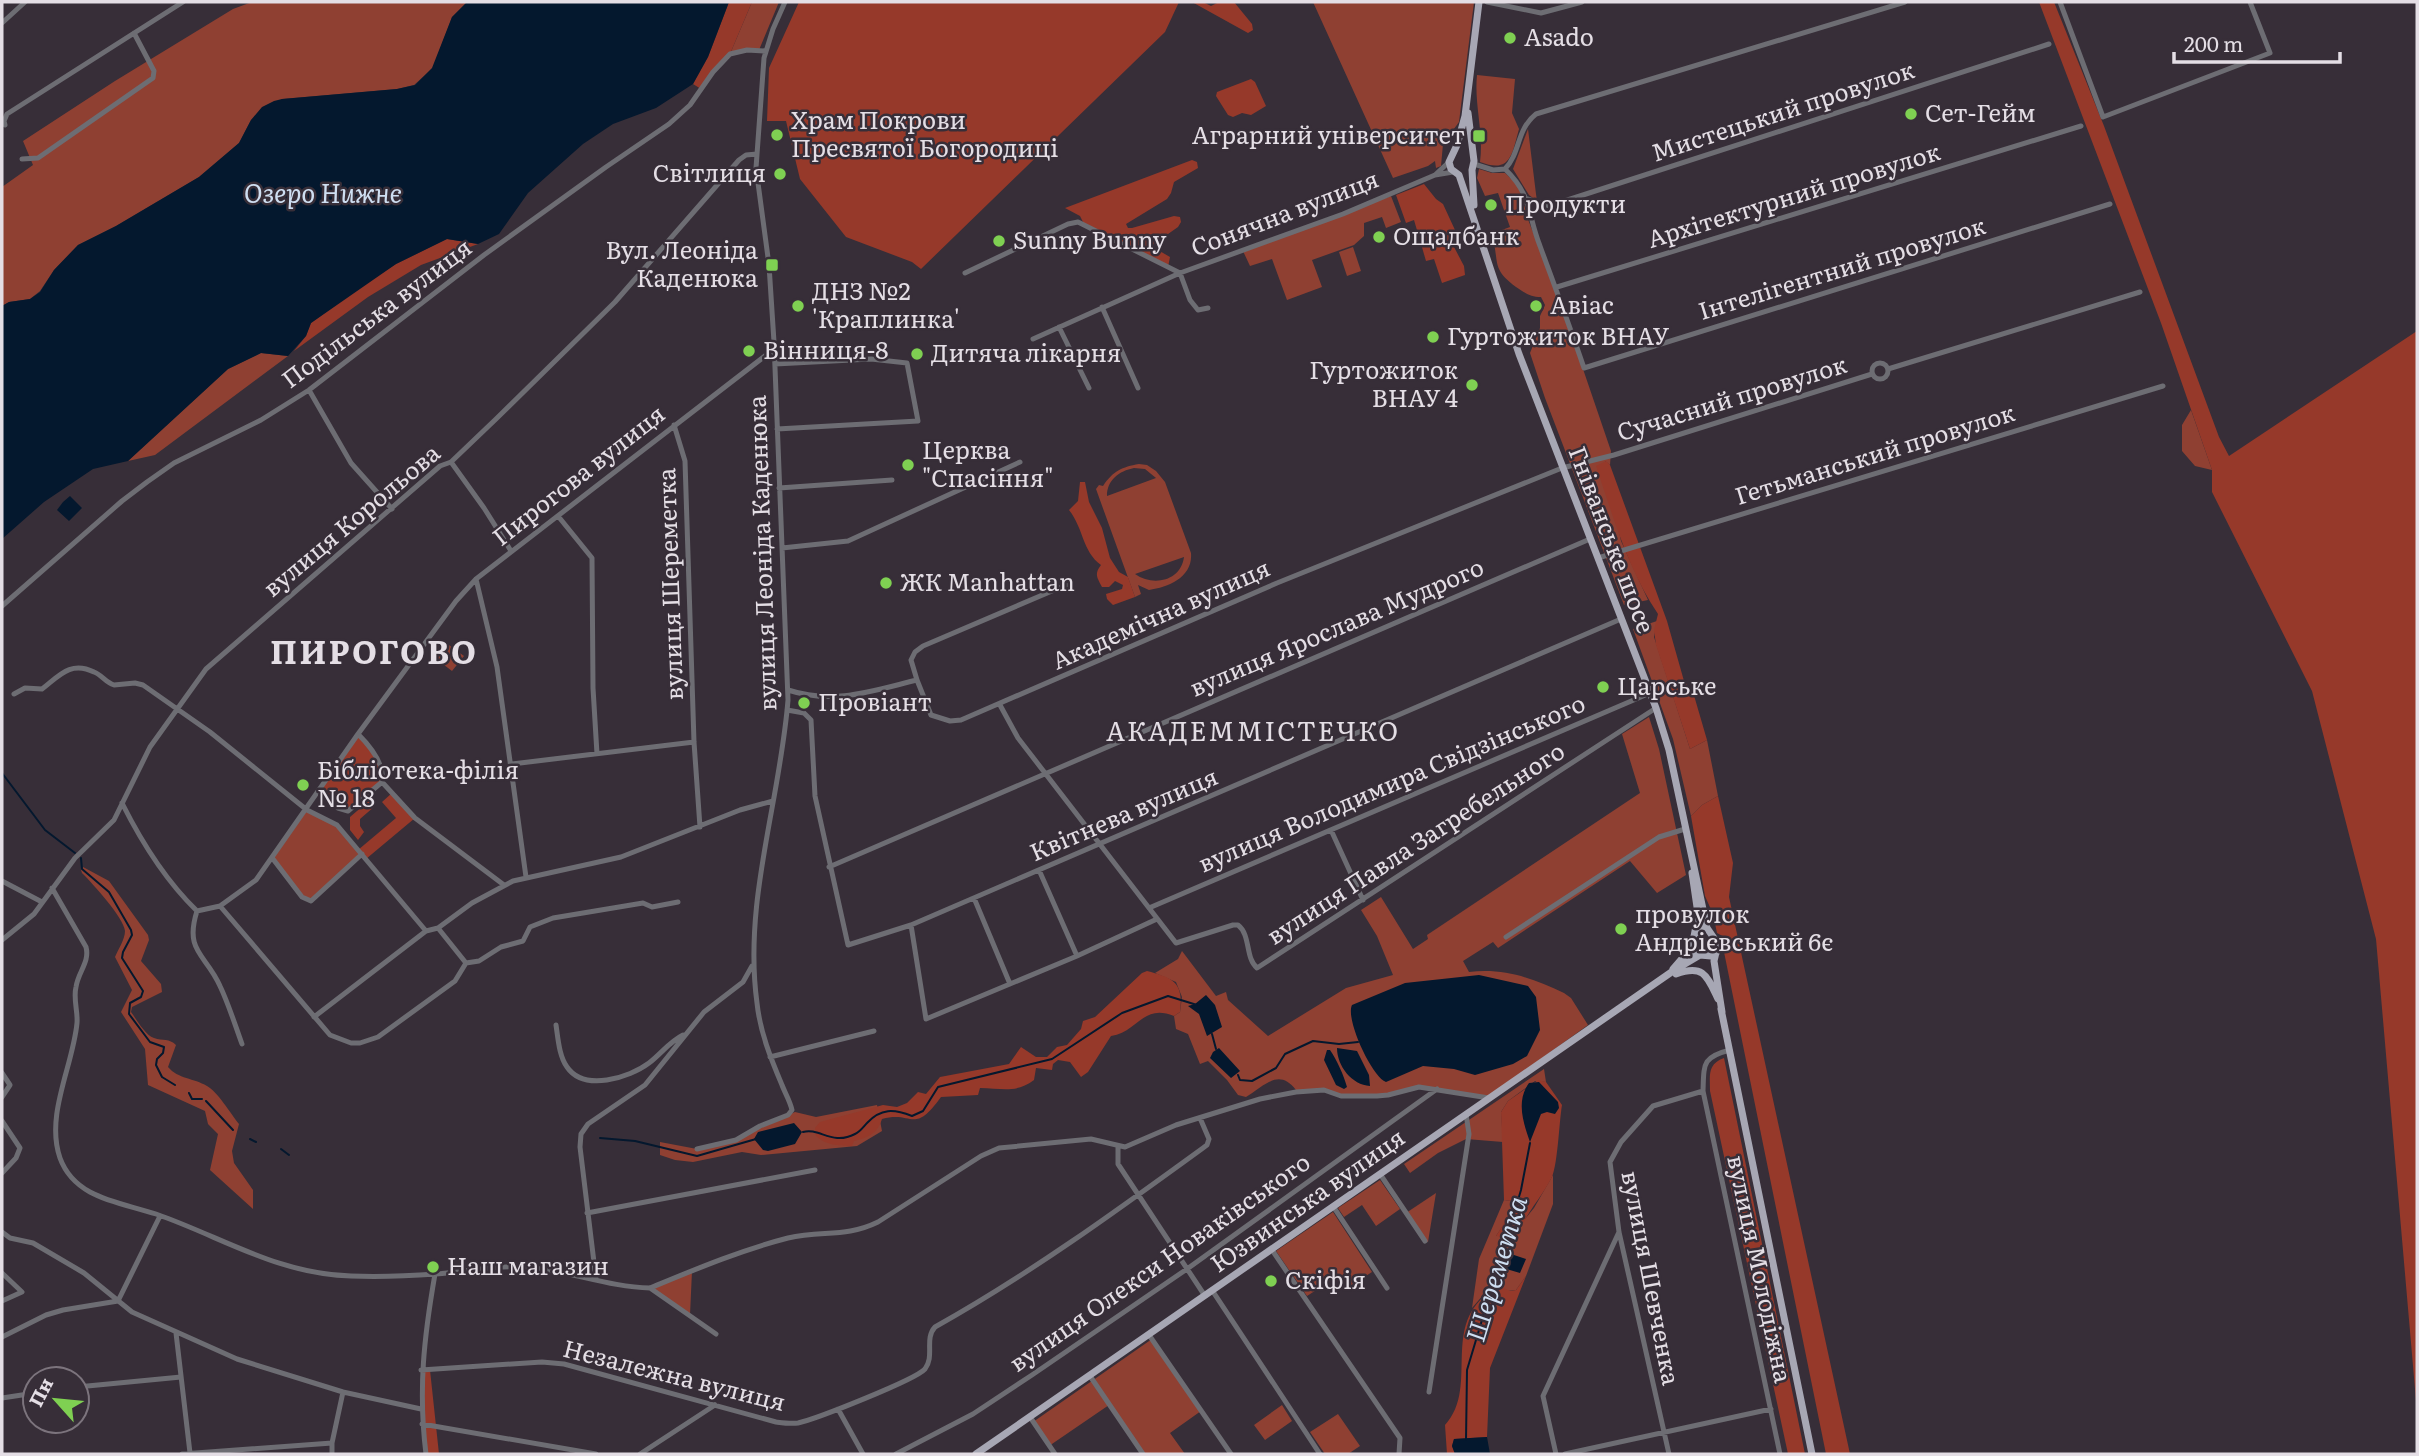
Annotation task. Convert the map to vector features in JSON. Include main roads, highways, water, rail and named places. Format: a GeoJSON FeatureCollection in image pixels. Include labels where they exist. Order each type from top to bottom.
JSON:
{"type":"FeatureCollection","features":[{"type":"Feature","properties":{"kind":"main road","name":"Гніванське шосе"},"geometry":{"type":"LineString","coordinates":[[1479,2],[1465,116],[1449,162],[1456,173],[1481,239],[1519,354],[1562,468],[1656,708],[1669,750],[1707,928],[1714,939]]}},
{"type":"Feature","properties":{"kind":"main road","name":"Гніванське шосе"},"geometry":{"type":"LineString","coordinates":[[1468,81],[1468,116],[1473,163],[1472,197],[1481,239]]}},
{"type":"Feature","properties":{"kind":"main road"},"geometry":{"type":"LineString","coordinates":[[1455,151],[1465,150],[1473,163],[1466,174],[1456,173]]}},
{"type":"Feature","properties":{"kind":"main road","name":"Гніванське шосе"},"geometry":{"type":"LineString","coordinates":[[1692,859],[1701,943]]}},
{"type":"Feature","properties":{"kind":"main road"},"geometry":{"type":"LineString","coordinates":[[1662,979],[1687,954],[1694,942],[1697,929],[1693,883]]}},
{"type":"Feature","properties":{"kind":"main road"},"geometry":{"type":"LineString","coordinates":[[1674,971],[1693,955],[1707,938],[1714,939],[1718,944],[1714,961],[1722,1012]]}},
{"type":"Feature","properties":{"kind":"main road"},"geometry":{"type":"LineString","coordinates":[[1701,943],[1722,1012],[1812,1454]]}},
{"type":"Feature","properties":{"kind":"main road"},"geometry":{"type":"LineString","coordinates":[[1662,979],[1695,958],[1716,953]]}},
{"type":"Feature","properties":{"kind":"main road"},"geometry":{"type":"LineString","coordinates":[[1662,979],[1689,970],[1700,972],[1708,978],[1719,999]]}},
{"type":"Feature","properties":{"kind":"main road","name":"Юзвинська вулиця"},"geometry":{"type":"LineString","coordinates":[[975,1454],[1662,979]]}},
{"type":"Feature","properties":{"kind":"water","name":"Озеро Нижнє"},"geometry":{"type":"Polygon","coordinates":[[[467,2],[729,2],[708,57],[693,84],[656,108],[613,124],[583,144],[528,193],[499,234],[478,244],[447,239],[396,264],[311,323],[306,336],[288,356],[261,353],[228,369],[128,461],[93,469],[44,502],[2,539],[2,306],[9,302],[30,299],[40,292],[54,270],[78,245],[199,177],[239,143],[251,120],[262,107],[282,99],[415,85],[432,68],[452,17],[467,2]]]}},
{"type":"Feature","properties":{"kind":"water"},"geometry":{"type":"Polygon","coordinates":[[[70,496],[82,508],[69,521],[57,510],[70,496]]]}},
{"type":"Feature","properties":{"kind":"water"},"geometry":{"type":"Polygon","coordinates":[[[1479,975],[1528,986],[1536,997],[1540,1030],[1527,1056],[1513,1064],[1475,1075],[1454,1069],[1423,1066],[1386,1082],[1380,1078],[1367,1059],[1356,1034],[1352,1022],[1352,1005],[1405,983],[1479,975]]]}},
{"type":"Feature","properties":{"kind":"water"},"geometry":{"type":"Polygon","coordinates":[[[1206,995],[1215,1005],[1222,1027],[1207,1036],[1199,1014],[1188,1006],[1206,995]]]}},
{"type":"Feature","properties":{"kind":"water"},"geometry":{"type":"Polygon","coordinates":[[[1219,1048],[1240,1071],[1231,1078],[1210,1058],[1219,1048]]]}},
{"type":"Feature","properties":{"kind":"water"},"geometry":{"type":"Polygon","coordinates":[[[1337,1048],[1357,1051],[1369,1075],[1370,1086],[1357,1082],[1347,1073],[1337,1048]]]}},
{"type":"Feature","properties":{"kind":"water"},"geometry":{"type":"Polygon","coordinates":[[[1327,1050],[1330,1050],[1340,1068],[1347,1087],[1344,1089],[1336,1085],[1324,1060],[1327,1050]]]}},
{"type":"Feature","properties":{"kind":"water"},"geometry":{"type":"Polygon","coordinates":[[[1539,1082],[1558,1102],[1559,1108],[1555,1114],[1541,1114],[1530,1142],[1523,1119],[1523,1097],[1529,1083],[1539,1082]]]}},
{"type":"Feature","properties":{"kind":"water"},"geometry":{"type":"Polygon","coordinates":[[[794,1123],[802,1132],[795,1144],[768,1151],[763,1150],[754,1139],[758,1132],[794,1123]]]}},
{"type":"Feature","properties":{"kind":"water"},"geometry":{"type":"Polygon","coordinates":[[[1505,1252],[1526,1259],[1520,1273],[1503,1268],[1505,1252]]]}},
{"type":"Feature","properties":{"kind":"water"},"geometry":{"type":"Polygon","coordinates":[[[1487,1437],[1490,1454],[1455,1454],[1452,1446],[1454,1439],[1487,1437]]]}},
{"type":"Feature","properties":{"kind":"waterway","name":"Шереметка"},"geometry":{"type":"LineString","coordinates":[[2,773],[45,830],[75,853]]}},
{"type":"Feature","properties":{"kind":"waterway","name":"Шереметка"},"geometry":{"type":"LineString","coordinates":[[81,858],[82,869],[109,892],[131,930],[132,935],[122,958],[143,991],[141,997],[130,1003],[129,1014],[150,1042],[164,1047],[156,1065],[162,1077],[175,1085]]}},
{"type":"Feature","properties":{"kind":"waterway","name":"Шереметка"},"geometry":{"type":"LineString","coordinates":[[803,1132],[847,1137],[857,1133],[872,1118],[883,1112],[894,1111],[912,1116],[923,1111],[938,1087],[1052,1059],[1122,1013],[1168,996],[1197,1005]]}},
{"type":"Feature","properties":{"kind":"waterway","name":"Шереметка"},"geometry":{"type":"LineString","coordinates":[[1212,1034],[1216,1049]]}},
{"type":"Feature","properties":{"kind":"waterway","name":"Шереметка"},"geometry":{"type":"LineString","coordinates":[[1238,1075],[1240,1080],[1252,1081],[1276,1068],[1285,1054],[1313,1041],[1339,1044],[1358,1042]]}},
{"type":"Feature","properties":{"kind":"waterway","name":"Шереметка"},"geometry":{"type":"LineString","coordinates":[[189,1093],[192,1099],[202,1099]]}},
{"type":"Feature","properties":{"kind":"waterway","name":"Шереметка"},"geometry":{"type":"LineString","coordinates":[[206,1101],[233,1130]]}},
{"type":"Feature","properties":{"kind":"waterway","name":"Шереметка"},"geometry":{"type":"LineString","coordinates":[[600,1138],[635,1141],[697,1156],[756,1139]]}},
{"type":"Feature","properties":{"kind":"waterway","name":"Шереметка"},"geometry":{"type":"LineString","coordinates":[[250,1139],[256,1142]]}},
{"type":"Feature","properties":{"kind":"waterway","name":"Шереметка"},"geometry":{"type":"LineString","coordinates":[[1466,1440],[1467,1370],[1521,1190],[1530,1143]]}},
{"type":"Feature","properties":{"kind":"waterway","name":"Шереметка"},"geometry":{"type":"LineString","coordinates":[[281,1149],[289,1155]]}},
{"type":"Feature","properties":{"kind":"place","name":"Asado"},"geometry":{"type":"Point","coordinates":[1510,38]}},
{"type":"Feature","properties":{"kind":"place","name":"Сет-Гейм"},"geometry":{"type":"Point","coordinates":[1911,114]}},
{"type":"Feature","properties":{"kind":"place","name":"Храм Покрови Пресвятої Богородиці"},"geometry":{"type":"Point","coordinates":[777,135]}},
{"type":"Feature","properties":{"kind":"place","name":"Аграрний університет"},"geometry":{"type":"Point","coordinates":[1479,136]}},
{"type":"Feature","properties":{"kind":"place","name":"Світлиця"},"geometry":{"type":"Point","coordinates":[780,174]}},
{"type":"Feature","properties":{"kind":"place","name":"Продукти"},"geometry":{"type":"Point","coordinates":[1491,205]}},
{"type":"Feature","properties":{"kind":"place","name":"Ощадбанк"},"geometry":{"type":"Point","coordinates":[1379,237]}},
{"type":"Feature","properties":{"kind":"place","name":"Sunny Bunny"},"geometry":{"type":"Point","coordinates":[999,241]}},
{"type":"Feature","properties":{"kind":"place","name":"Вул. Леоніда Каденюка"},"geometry":{"type":"Point","coordinates":[772,265]}},
{"type":"Feature","properties":{"kind":"place","name":"ДНЗ №2 'Краплинка'"},"geometry":{"type":"Point","coordinates":[798,306]}},
{"type":"Feature","properties":{"kind":"place","name":"Авіас"},"geometry":{"type":"Point","coordinates":[1536,306]}},
{"type":"Feature","properties":{"kind":"place","name":"Гуртожиток ВНАУ"},"geometry":{"type":"Point","coordinates":[1433,337]}},
{"type":"Feature","properties":{"kind":"place","name":"Вінниця-8"},"geometry":{"type":"Point","coordinates":[749,351]}},
{"type":"Feature","properties":{"kind":"place","name":"Дитяча лікарня"},"geometry":{"type":"Point","coordinates":[917,354]}},
{"type":"Feature","properties":{"kind":"place","name":"Гуртожиток ВНАУ 4"},"geometry":{"type":"Point","coordinates":[1472,385]}},
{"type":"Feature","properties":{"kind":"place","name":"Церква \"Спасіння\""},"geometry":{"type":"Point","coordinates":[908,465]}},
{"type":"Feature","properties":{"kind":"place","name":"ЖК Manhattan"},"geometry":{"type":"Point","coordinates":[886,583]}},
{"type":"Feature","properties":{"kind":"place","name":"Царське"},"geometry":{"type":"Point","coordinates":[1603,687]}},
{"type":"Feature","properties":{"kind":"place","name":"Провіант"},"geometry":{"type":"Point","coordinates":[804,703]}},
{"type":"Feature","properties":{"kind":"place","name":"Бібліотека-філія № 18"},"geometry":{"type":"Point","coordinates":[303,785]}},
{"type":"Feature","properties":{"kind":"place","name":"провулок Андрієвський 6є"},"geometry":{"type":"Point","coordinates":[1621,929]}},
{"type":"Feature","properties":{"kind":"place","name":"Наш магазин"},"geometry":{"type":"Point","coordinates":[433,1267]}},
{"type":"Feature","properties":{"kind":"place","name":"Скіфія"},"geometry":{"type":"Point","coordinates":[1271,1281]}},
{"type":"Feature","properties":{"kind":"district","name":"ПИРОГОВО"},"geometry":{"type":"Point","coordinates":[374,653]}},
{"type":"Feature","properties":{"kind":"district","name":"АКАДЕММІСТЕЧКО"},"geometry":{"type":"Point","coordinates":[1253,732]}}]}
